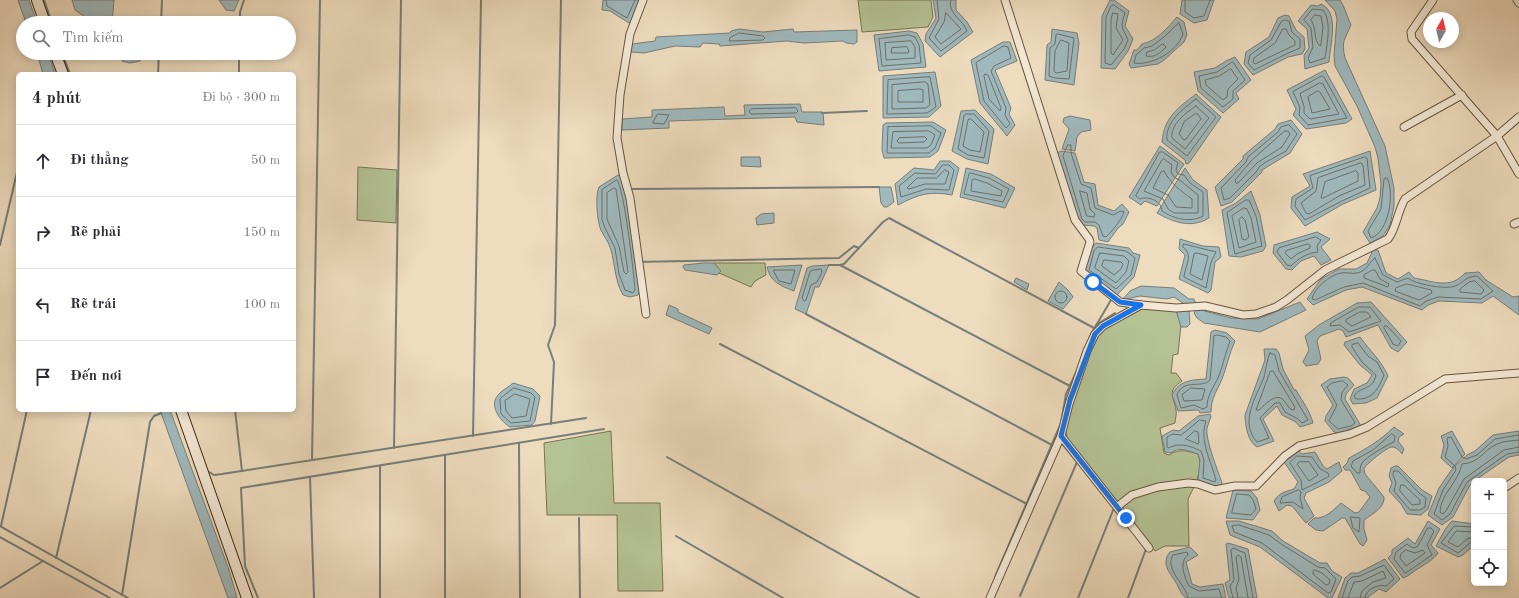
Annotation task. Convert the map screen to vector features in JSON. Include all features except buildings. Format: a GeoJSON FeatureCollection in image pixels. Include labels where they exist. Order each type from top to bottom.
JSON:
{"type":"FeatureCollection","features":[{"type":"Feature","properties":{"kind":"street"},"geometry":{"type":"LineString","coordinates":[[37,0],[43,16]]}},
{"type":"Feature","properties":{"kind":"street"},"geometry":{"type":"LineString","coordinates":[[643,0],[630,34],[620,95],[617,138],[622,168],[630,198],[646,314]]}},
{"type":"Feature","properties":{"kind":"street"},"geometry":{"type":"LineString","coordinates":[[1005,0],[1075,220],[1090,242],[1081,271],[1115,299],[1123,303],[1176,308],[1206,306],[1243,315],[1256,314],[1276,307],[1297,293],[1325,270],[1385,241],[1394,229],[1400,208],[1405,199],[1497,136],[1519,117]]}},
{"type":"Feature","properties":{"kind":"street"},"geometry":{"type":"LineString","coordinates":[[1433,0],[1411,32],[1411,35],[1428,57],[1497,136],[1519,174]]}},
{"type":"Feature","properties":{"kind":"street"},"geometry":{"type":"LineString","coordinates":[[58,60],[62,72]]}},
{"type":"Feature","properties":{"kind":"street"},"geometry":{"type":"LineString","coordinates":[[1404,127],[1462,95]]}},
{"type":"Feature","properties":{"kind":"street"},"geometry":{"type":"LineString","coordinates":[[990,598],[1061,436],[1070,400],[1095,334],[1103,326],[1141,305]]}},
{"type":"Feature","properties":{"kind":"street"},"geometry":{"type":"LineString","coordinates":[[1118,506],[1132,495],[1158,487],[1188,483],[1198,484],[1214,490],[1235,486],[1256,486],[1284,456],[1299,446],[1350,434],[1367,426],[1445,379],[1519,373]]}},
{"type":"Feature","properties":{"kind":"street"},"geometry":{"type":"LineString","coordinates":[[182,412],[247,598]]}},
{"type":"Feature","properties":{"kind":"street"},"geometry":{"type":"LineString","coordinates":[[1061,436],[1118,506],[1149,548]]}},
{"type":"Feature","properties":{"kind":"street"},"geometry":{"type":"LineString","coordinates":[[1507,486],[1519,478]]}},
{"type":"Feature","properties":{"kind":"green space"},"geometry":{"type":"Polygon","coordinates":[[[858,0],[931,0],[933,17],[928,27],[862,32],[858,0]]]}},
{"type":"Feature","properties":{"kind":"green space"},"geometry":{"type":"Polygon","coordinates":[[[358,167],[397,170],[396,223],[357,220],[358,167]]]}},
{"type":"Feature","properties":{"kind":"green space"},"geometry":{"type":"Polygon","coordinates":[[[714,263],[765,263],[766,275],[755,281],[751,287],[719,273],[720,271],[714,263]]]}},
{"type":"Feature","properties":{"kind":"green space"},"geometry":{"type":"Polygon","coordinates":[[[1137,308],[1176,310],[1181,324],[1178,354],[1173,355],[1171,373],[1176,373],[1182,381],[1174,388],[1172,394],[1176,412],[1175,423],[1160,428],[1164,453],[1169,455],[1176,451],[1183,451],[1198,454],[1200,468],[1196,483],[1157,486],[1118,504],[1068,442],[1065,427],[1089,352],[1102,328],[1137,308]]]}},
{"type":"Feature","properties":{"kind":"green space"},"geometry":{"type":"Polygon","coordinates":[[[611,431],[614,503],[660,503],[663,591],[618,591],[617,515],[547,515],[544,443],[611,431]]]}},
{"type":"Feature","properties":{"kind":"green space"},"geometry":{"type":"Polygon","coordinates":[[[1195,485],[1188,499],[1189,546],[1165,546],[1155,551],[1120,507],[1132,497],[1158,489],[1195,485]]]}},
{"type":"Feature","properties":{"kind":"water"},"geometry":{"type":"Polygon","coordinates":[[[18,0],[29,0],[35,16],[24,16],[18,0]]]}},
{"type":"Feature","properties":{"kind":"water"},"geometry":{"type":"Polygon","coordinates":[[[72,0],[114,0],[113,16],[84,16],[75,10],[72,0]]]}},
{"type":"Feature","properties":{"kind":"water"},"geometry":{"type":"Polygon","coordinates":[[[219,0],[239,0],[234,11],[226,10],[219,0]]]}},
{"type":"Feature","properties":{"kind":"water"},"geometry":{"type":"Polygon","coordinates":[[[603,0],[639,0],[629,23],[610,11],[602,10],[603,0]]]}},
{"type":"Feature","properties":{"kind":"water"},"geometry":{"type":"Polygon","coordinates":[[[933,0],[956,0],[956,10],[967,22],[973,32],[940,57],[925,41],[926,34],[936,18],[933,0]]]}},
{"type":"Feature","properties":{"kind":"water"},"geometry":{"type":"Polygon","coordinates":[[[1110,0],[1114,0],[1129,11],[1125,26],[1133,39],[1128,51],[1115,69],[1101,68],[1102,16],[1110,0]]]}},
{"type":"Feature","properties":{"kind":"water"},"geometry":{"type":"Polygon","coordinates":[[[1182,0],[1214,0],[1207,20],[1194,23],[1180,14],[1182,0]]]}},
{"type":"Feature","properties":{"kind":"water"},"geometry":{"type":"Polygon","coordinates":[[[1325,0],[1340,0],[1351,25],[1345,37],[1345,58],[1385,146],[1394,188],[1394,206],[1390,225],[1383,236],[1370,243],[1363,232],[1377,208],[1380,198],[1381,184],[1378,158],[1375,147],[1357,106],[1335,66],[1334,55],[1337,19],[1335,11],[1325,0]]]}},
{"type":"Feature","properties":{"kind":"water"},"geometry":{"type":"Polygon","coordinates":[[[1321,4],[1327,8],[1332,22],[1332,39],[1329,62],[1305,69],[1304,55],[1309,48],[1307,29],[1298,21],[1311,5],[1318,6],[1321,4]]]}},
{"type":"Feature","properties":{"kind":"water"},"geometry":{"type":"Polygon","coordinates":[[[1285,15],[1289,16],[1296,30],[1304,37],[1305,49],[1302,54],[1288,57],[1253,75],[1244,64],[1246,52],[1269,37],[1278,18],[1285,15]]]}},
{"type":"Feature","properties":{"kind":"water"},"geometry":{"type":"Polygon","coordinates":[[[1177,17],[1184,22],[1187,35],[1184,42],[1158,64],[1131,68],[1129,64],[1134,50],[1137,50],[1142,44],[1157,37],[1177,17]]]}},
{"type":"Feature","properties":{"kind":"water"},"geometry":{"type":"Polygon","coordinates":[[[739,29],[763,32],[793,29],[794,32],[857,30],[857,42],[854,44],[843,41],[804,43],[787,41],[720,46],[719,44],[703,43],[700,47],[675,46],[644,53],[631,52],[632,44],[655,41],[656,37],[730,33],[731,31],[739,29]]]}},
{"type":"Feature","properties":{"kind":"water"},"geometry":{"type":"Polygon","coordinates":[[[1052,29],[1077,33],[1079,43],[1074,85],[1045,80],[1047,45],[1051,42],[1052,29]]]}},
{"type":"Feature","properties":{"kind":"water"},"geometry":{"type":"Polygon","coordinates":[[[909,31],[917,33],[923,44],[926,67],[879,71],[874,35],[909,31]]]}},
{"type":"Feature","properties":{"kind":"water"},"geometry":{"type":"Polygon","coordinates":[[[1003,42],[1010,42],[1017,61],[995,70],[1011,108],[1009,114],[1015,125],[1007,136],[980,103],[971,60],[1003,42]]]}},
{"type":"Feature","properties":{"kind":"water"},"geometry":{"type":"Polygon","coordinates":[[[1235,57],[1251,80],[1236,93],[1239,99],[1223,113],[1198,91],[1194,72],[1215,68],[1235,57]]]}},
{"type":"Feature","properties":{"kind":"water"},"geometry":{"type":"Polygon","coordinates":[[[39,60],[50,60],[54,72],[42,72],[39,60]]]}},
{"type":"Feature","properties":{"kind":"water"},"geometry":{"type":"Polygon","coordinates":[[[122,60],[141,60],[130,63],[122,60]]]}},
{"type":"Feature","properties":{"kind":"water"},"geometry":{"type":"Polygon","coordinates":[[[1325,70],[1352,119],[1346,123],[1306,129],[1293,115],[1296,109],[1287,90],[1325,70]]]}},
{"type":"Feature","properties":{"kind":"water"},"geometry":{"type":"Polygon","coordinates":[[[935,72],[941,106],[929,117],[883,118],[883,76],[935,72]]]}},
{"type":"Feature","properties":{"kind":"water"},"geometry":{"type":"Polygon","coordinates":[[[1196,94],[1221,117],[1189,163],[1186,164],[1185,160],[1162,142],[1163,133],[1173,114],[1196,94]]]}},
{"type":"Feature","properties":{"kind":"water"},"geometry":{"type":"Polygon","coordinates":[[[800,104],[802,112],[823,112],[824,125],[797,122],[795,117],[669,121],[669,128],[622,130],[622,119],[652,117],[652,110],[724,107],[725,116],[745,115],[744,105],[800,104]]]}},
{"type":"Feature","properties":{"kind":"water"},"geometry":{"type":"Polygon","coordinates":[[[975,110],[994,129],[988,164],[967,159],[952,151],[961,111],[975,110]]]}},
{"type":"Feature","properties":{"kind":"water"},"geometry":{"type":"Polygon","coordinates":[[[1070,116],[1090,120],[1091,130],[1081,132],[1077,137],[1075,151],[1062,149],[1069,129],[1063,122],[1064,118],[1070,116]]]}},
{"type":"Feature","properties":{"kind":"water"},"geometry":{"type":"Polygon","coordinates":[[[1291,120],[1302,134],[1290,153],[1262,170],[1262,172],[1232,202],[1221,206],[1215,187],[1243,159],[1243,156],[1275,129],[1278,124],[1291,120]]]}},
{"type":"Feature","properties":{"kind":"water"},"geometry":{"type":"Polygon","coordinates":[[[933,122],[946,130],[938,151],[930,157],[884,158],[882,150],[883,125],[886,123],[933,122]]]}},
{"type":"Feature","properties":{"kind":"water"},"geometry":{"type":"Polygon","coordinates":[[[1160,146],[1184,164],[1157,206],[1145,201],[1141,205],[1129,197],[1160,146]]]}},
{"type":"Feature","properties":{"kind":"water"},"geometry":{"type":"Polygon","coordinates":[[[1061,151],[1075,153],[1084,182],[1095,184],[1098,205],[1114,211],[1122,204],[1129,212],[1123,224],[1118,228],[1108,242],[1099,240],[1097,228],[1094,226],[1082,225],[1079,221],[1057,153],[1061,151]]]}},
{"type":"Feature","properties":{"kind":"water"},"geometry":{"type":"Polygon","coordinates":[[[1370,151],[1376,190],[1343,204],[1305,226],[1291,208],[1292,197],[1310,186],[1303,174],[1370,151]]]}},
{"type":"Feature","properties":{"kind":"water"},"geometry":{"type":"Polygon","coordinates":[[[741,157],[760,157],[761,167],[741,166],[741,157]]]}},
{"type":"Feature","properties":{"kind":"water"},"geometry":{"type":"Polygon","coordinates":[[[940,161],[950,161],[959,168],[952,195],[937,193],[924,194],[898,205],[895,184],[914,168],[934,170],[940,161]]]}},
{"type":"Feature","properties":{"kind":"water"},"geometry":{"type":"Polygon","coordinates":[[[966,168],[991,174],[1015,188],[1005,208],[960,197],[966,168]]]}},
{"type":"Feature","properties":{"kind":"water"},"geometry":{"type":"Polygon","coordinates":[[[1185,168],[1193,180],[1207,190],[1209,218],[1189,224],[1169,219],[1157,213],[1185,168]]]}},
{"type":"Feature","properties":{"kind":"water"},"geometry":{"type":"Polygon","coordinates":[[[620,175],[628,202],[640,291],[638,295],[630,297],[623,295],[620,290],[611,250],[601,230],[598,215],[597,196],[599,187],[620,175]]]}},
{"type":"Feature","properties":{"kind":"water"},"geometry":{"type":"Polygon","coordinates":[[[879,187],[891,187],[894,202],[887,207],[884,207],[881,203],[879,187]]]}},
{"type":"Feature","properties":{"kind":"water"},"geometry":{"type":"Polygon","coordinates":[[[1251,191],[1260,215],[1266,246],[1263,251],[1241,257],[1229,256],[1222,210],[1236,203],[1251,191]]]}},
{"type":"Feature","properties":{"kind":"water"},"geometry":{"type":"Polygon","coordinates":[[[774,213],[774,223],[757,225],[756,218],[761,214],[774,213]]]}},
{"type":"Feature","properties":{"kind":"water"},"geometry":{"type":"Polygon","coordinates":[[[1317,232],[1330,239],[1321,247],[1331,260],[1321,265],[1314,256],[1301,261],[1292,270],[1286,269],[1273,253],[1274,245],[1317,232]]]}},
{"type":"Feature","properties":{"kind":"water"},"geometry":{"type":"Polygon","coordinates":[[[1180,239],[1203,246],[1219,247],[1221,257],[1215,262],[1211,290],[1208,293],[1179,279],[1185,255],[1179,249],[1180,239]]]}},
{"type":"Feature","properties":{"kind":"water"},"geometry":{"type":"Polygon","coordinates":[[[1096,243],[1129,248],[1133,253],[1140,255],[1134,277],[1116,296],[1086,273],[1085,265],[1091,249],[1096,243]]]}},
{"type":"Feature","properties":{"kind":"water"},"geometry":{"type":"Polygon","coordinates":[[[1373,250],[1378,250],[1386,273],[1398,279],[1409,272],[1414,278],[1447,283],[1459,278],[1465,273],[1479,272],[1486,280],[1513,297],[1519,296],[1519,315],[1493,296],[1482,303],[1439,301],[1428,305],[1422,310],[1362,287],[1346,290],[1313,305],[1307,299],[1321,279],[1339,269],[1356,269],[1367,263],[1373,250]]]}},
{"type":"Feature","properties":{"kind":"water"},"geometry":{"type":"Polygon","coordinates":[[[714,263],[721,271],[717,275],[685,270],[683,267],[684,265],[714,263]]]}},
{"type":"Feature","properties":{"kind":"water"},"geometry":{"type":"Polygon","coordinates":[[[802,265],[794,291],[773,280],[767,267],[802,265]]]}},
{"type":"Feature","properties":{"kind":"water"},"geometry":{"type":"Polygon","coordinates":[[[829,265],[819,287],[815,287],[806,314],[795,309],[807,268],[812,266],[829,265]]]}},
{"type":"Feature","properties":{"kind":"water"},"geometry":{"type":"Polygon","coordinates":[[[1016,278],[1029,284],[1027,290],[1014,282],[1016,278]]]}},
{"type":"Feature","properties":{"kind":"water"},"geometry":{"type":"Polygon","coordinates":[[[1059,282],[1073,297],[1063,309],[1048,301],[1059,282]]]}},
{"type":"Feature","properties":{"kind":"water"},"geometry":{"type":"Polygon","coordinates":[[[1141,286],[1174,288],[1189,299],[1194,299],[1196,304],[1184,304],[1174,297],[1167,299],[1140,296],[1122,300],[1130,291],[1141,286]]]}},
{"type":"Feature","properties":{"kind":"water"},"geometry":{"type":"Polygon","coordinates":[[[1300,302],[1306,310],[1260,332],[1204,323],[1197,318],[1194,313],[1197,309],[1231,318],[1258,319],[1300,302]]]}},
{"type":"Feature","properties":{"kind":"water"},"geometry":{"type":"Polygon","coordinates":[[[1371,302],[1407,342],[1398,352],[1391,348],[1378,325],[1346,337],[1343,331],[1339,329],[1320,336],[1317,341],[1321,359],[1318,364],[1306,366],[1303,362],[1309,350],[1305,336],[1319,325],[1357,303],[1371,302]]]}},
{"type":"Feature","properties":{"kind":"water"},"geometry":{"type":"Polygon","coordinates":[[[669,305],[678,309],[678,312],[712,328],[709,334],[666,315],[669,305]]]}},
{"type":"Feature","properties":{"kind":"water"},"geometry":{"type":"Polygon","coordinates":[[[1176,310],[1189,310],[1190,324],[1187,327],[1181,327],[1176,310]]]}},
{"type":"Feature","properties":{"kind":"water"},"geometry":{"type":"Polygon","coordinates":[[[1215,330],[1227,333],[1235,341],[1222,379],[1213,399],[1211,412],[1200,413],[1198,410],[1178,411],[1172,395],[1178,386],[1186,382],[1206,379],[1211,332],[1215,330]]]}},
{"type":"Feature","properties":{"kind":"water"},"geometry":{"type":"Polygon","coordinates":[[[1360,337],[1379,360],[1388,376],[1377,398],[1366,403],[1353,404],[1350,399],[1354,389],[1367,383],[1372,375],[1360,365],[1344,345],[1345,342],[1360,337]]]}},
{"type":"Feature","properties":{"kind":"water"},"geometry":{"type":"Polygon","coordinates":[[[1264,349],[1276,349],[1279,353],[1283,369],[1294,390],[1296,390],[1308,410],[1313,423],[1300,427],[1296,422],[1282,415],[1277,406],[1263,419],[1274,441],[1257,447],[1249,437],[1246,428],[1245,415],[1265,360],[1264,349]]]}},
{"type":"Feature","properties":{"kind":"water"},"geometry":{"type":"Polygon","coordinates":[[[1344,377],[1348,378],[1354,385],[1346,394],[1345,399],[1361,426],[1338,433],[1334,432],[1325,421],[1326,416],[1333,405],[1321,385],[1330,379],[1344,377]]]}},
{"type":"Feature","properties":{"kind":"water"},"geometry":{"type":"Polygon","coordinates":[[[513,383],[533,389],[540,396],[535,421],[532,425],[510,427],[502,421],[496,412],[496,397],[513,383]]]}},
{"type":"Feature","properties":{"kind":"water"},"geometry":{"type":"Polygon","coordinates":[[[161,412],[171,412],[229,570],[237,598],[228,598],[161,412]]]}},
{"type":"Feature","properties":{"kind":"water"},"geometry":{"type":"Polygon","coordinates":[[[1210,414],[1211,416],[1207,433],[1222,483],[1220,486],[1208,485],[1198,479],[1200,460],[1198,454],[1181,449],[1171,453],[1165,452],[1162,436],[1173,430],[1179,431],[1198,416],[1210,414]]]}},
{"type":"Feature","properties":{"kind":"water"},"geometry":{"type":"Polygon","coordinates":[[[1394,427],[1404,434],[1399,437],[1398,441],[1404,449],[1402,454],[1395,448],[1389,448],[1376,456],[1364,469],[1365,474],[1384,497],[1384,501],[1380,508],[1364,520],[1364,529],[1367,540],[1363,546],[1360,544],[1345,518],[1342,518],[1323,531],[1316,530],[1308,524],[1314,518],[1329,514],[1341,503],[1355,513],[1359,512],[1370,497],[1365,491],[1361,490],[1350,470],[1345,470],[1343,467],[1349,458],[1373,444],[1394,427]]]}},
{"type":"Feature","properties":{"kind":"water"},"geometry":{"type":"Polygon","coordinates":[[[1452,431],[1465,454],[1452,468],[1441,458],[1444,445],[1441,436],[1452,431]]]}},
{"type":"Feature","properties":{"kind":"water"},"geometry":{"type":"Polygon","coordinates":[[[1519,431],[1519,455],[1509,457],[1478,478],[1471,478],[1471,484],[1453,517],[1442,525],[1428,515],[1439,488],[1452,469],[1467,455],[1475,451],[1493,435],[1519,431]]]}},
{"type":"Feature","properties":{"kind":"water"},"geometry":{"type":"Polygon","coordinates":[[[1299,451],[1302,454],[1315,452],[1323,466],[1327,469],[1339,462],[1342,471],[1329,482],[1306,493],[1304,498],[1314,516],[1306,523],[1292,506],[1287,505],[1279,511],[1274,501],[1281,494],[1294,489],[1298,482],[1284,462],[1299,451]]]}},
{"type":"Feature","properties":{"kind":"water"},"geometry":{"type":"Polygon","coordinates":[[[1398,466],[1422,490],[1432,496],[1428,509],[1421,515],[1407,514],[1401,504],[1389,491],[1392,483],[1389,476],[1391,468],[1398,466]]]}},
{"type":"Feature","properties":{"kind":"water"},"geometry":{"type":"Polygon","coordinates":[[[1233,490],[1251,491],[1257,498],[1260,510],[1253,520],[1226,518],[1233,490]]]}},
{"type":"Feature","properties":{"kind":"water"},"geometry":{"type":"Polygon","coordinates":[[[1226,521],[1239,521],[1272,531],[1283,541],[1320,563],[1327,563],[1332,571],[1342,577],[1332,598],[1328,598],[1260,547],[1230,535],[1226,521]]]}},
{"type":"Feature","properties":{"kind":"water"},"geometry":{"type":"Polygon","coordinates":[[[1428,521],[1440,529],[1431,545],[1438,553],[1430,561],[1403,578],[1388,558],[1392,554],[1392,550],[1408,538],[1415,544],[1428,521]]]}},
{"type":"Feature","properties":{"kind":"water"},"geometry":{"type":"Polygon","coordinates":[[[1452,521],[1471,524],[1471,548],[1463,555],[1458,557],[1436,546],[1446,528],[1452,521]]]}},
{"type":"Feature","properties":{"kind":"water"},"geometry":{"type":"Polygon","coordinates":[[[1228,543],[1248,549],[1257,598],[1229,598],[1225,583],[1230,580],[1226,544],[1228,543]]]}},
{"type":"Feature","properties":{"kind":"water"},"geometry":{"type":"Polygon","coordinates":[[[1190,547],[1198,555],[1186,562],[1192,584],[1200,587],[1223,584],[1226,598],[1186,598],[1182,594],[1168,571],[1166,560],[1170,552],[1190,547]]]}},
{"type":"Feature","properties":{"kind":"water"},"geometry":{"type":"Polygon","coordinates":[[[1385,559],[1400,579],[1386,592],[1379,589],[1367,598],[1338,598],[1345,578],[1351,573],[1358,573],[1385,559]]]}},
{"type":"Feature","properties":{"kind":"waterway"},"geometry":{"type":"LineString","coordinates":[[44,0],[50,16]]}},
{"type":"Feature","properties":{"kind":"waterway"},"geometry":{"type":"LineString","coordinates":[[161,16],[162,0]]}},
{"type":"Feature","properties":{"kind":"waterway"},"geometry":{"type":"LineString","coordinates":[[240,16],[244,0]]}},
{"type":"Feature","properties":{"kind":"waterway"},"geometry":{"type":"LineString","coordinates":[[312,460],[320,0]]}},
{"type":"Feature","properties":{"kind":"waterway"},"geometry":{"type":"LineString","coordinates":[[394,448],[401,0]]}},
{"type":"Feature","properties":{"kind":"waterway"},"geometry":{"type":"LineString","coordinates":[[473,436],[481,0]]}},
{"type":"Feature","properties":{"kind":"waterway"},"geometry":{"type":"LineString","coordinates":[[551,424],[554,362],[548,345],[555,325],[561,0]]}},
{"type":"Feature","properties":{"kind":"waterway"},"geometry":{"type":"LineString","coordinates":[[65,60],[69,72]]}},
{"type":"Feature","properties":{"kind":"waterway"},"geometry":{"type":"LineString","coordinates":[[158,72],[159,60]]}},
{"type":"Feature","properties":{"kind":"waterway"},"geometry":{"type":"LineString","coordinates":[[239,60],[239,72]]}},
{"type":"Feature","properties":{"kind":"waterway"},"geometry":{"type":"LineString","coordinates":[[822,113],[867,111]]}},
{"type":"Feature","properties":{"kind":"waterway"},"geometry":{"type":"LineString","coordinates":[[0,245],[16,177]]}},
{"type":"Feature","properties":{"kind":"waterway"},"geometry":{"type":"LineString","coordinates":[[631,189],[879,187]]}},
{"type":"Feature","properties":{"kind":"waterway"},"geometry":{"type":"LineString","coordinates":[[1070,386],[840,265],[844,264],[883,222],[889,218],[1094,328]]}},
{"type":"Feature","properties":{"kind":"waterway"},"geometry":{"type":"LineString","coordinates":[[635,262],[839,258],[854,246],[859,248]]}},
{"type":"Feature","properties":{"kind":"waterway"},"geometry":{"type":"LineString","coordinates":[[829,265],[840,265]]}},
{"type":"Feature","properties":{"kind":"waterway"},"geometry":{"type":"LineString","coordinates":[[1091,334],[1111,300]]}},
{"type":"Feature","properties":{"kind":"waterway"},"geometry":{"type":"LineString","coordinates":[[1096,325],[1115,313]]}},
{"type":"Feature","properties":{"kind":"waterway"},"geometry":{"type":"LineString","coordinates":[[806,314],[1052,445]]}},
{"type":"Feature","properties":{"kind":"waterway"},"geometry":{"type":"LineString","coordinates":[[720,344],[1027,504]]}},
{"type":"Feature","properties":{"kind":"waterway"},"geometry":{"type":"LineString","coordinates":[[995,577],[1061,423],[1066,394],[1079,366]]}},
{"type":"Feature","properties":{"kind":"waterway"},"geometry":{"type":"LineString","coordinates":[[1,526],[27,412]]}},
{"type":"Feature","properties":{"kind":"waterway"},"geometry":{"type":"LineString","coordinates":[[56,558],[91,412]]}},
{"type":"Feature","properties":{"kind":"waterway"},"geometry":{"type":"LineString","coordinates":[[235,412],[242,471]]}},
{"type":"Feature","properties":{"kind":"waterway"},"geometry":{"type":"LineString","coordinates":[[122,595],[150,422],[154,416],[161,413]]}},
{"type":"Feature","properties":{"kind":"waterway"},"geometry":{"type":"LineString","coordinates":[[206,470],[214,475],[222,474],[586,418]]}},
{"type":"Feature","properties":{"kind":"waterway"},"geometry":{"type":"LineString","coordinates":[[258,598],[245,566],[241,488],[604,429]]}},
{"type":"Feature","properties":{"kind":"waterway"},"geometry":{"type":"LineString","coordinates":[[1060,441],[1090,478]]}},
{"type":"Feature","properties":{"kind":"waterway"},"geometry":{"type":"LineString","coordinates":[[519,443],[520,598]]}},
{"type":"Feature","properties":{"kind":"waterway"},"geometry":{"type":"LineString","coordinates":[[445,455],[445,598]]}},
{"type":"Feature","properties":{"kind":"waterway"},"geometry":{"type":"LineString","coordinates":[[667,457],[919,598]]}},
{"type":"Feature","properties":{"kind":"waterway"},"geometry":{"type":"LineString","coordinates":[[1020,596],[1077,462]]}},
{"type":"Feature","properties":{"kind":"waterway"},"geometry":{"type":"LineString","coordinates":[[380,466],[380,598]]}},
{"type":"Feature","properties":{"kind":"waterway"},"geometry":{"type":"LineString","coordinates":[[310,477],[314,598]]}},
{"type":"Feature","properties":{"kind":"waterway"},"geometry":{"type":"LineString","coordinates":[[1078,598],[1114,508]]}},
{"type":"Feature","properties":{"kind":"waterway"},"geometry":{"type":"LineString","coordinates":[[579,518],[580,598]]}},
{"type":"Feature","properties":{"kind":"waterway"},"geometry":{"type":"LineString","coordinates":[[0,526],[128,598]]}},
{"type":"Feature","properties":{"kind":"waterway"},"geometry":{"type":"LineString","coordinates":[[676,536],[783,598]]}},
{"type":"Feature","properties":{"kind":"waterway"},"geometry":{"type":"LineString","coordinates":[[0,537],[110,598]]}},
{"type":"Feature","properties":{"kind":"waterway"},"geometry":{"type":"LineString","coordinates":[[1128,598],[1146,549]]}},
{"type":"Feature","properties":{"kind":"waterway"},"geometry":{"type":"LineString","coordinates":[[0,588],[43,561]]}},
{"type":"Feature","properties":{"kind":"route"},"geometry":{"type":"LineString","coordinates":[[1093,282],[1120,302],[1141,305],[1103,326],[1095,334],[1087,351],[1070,400],[1061,436],[1126,518]]}}]}
